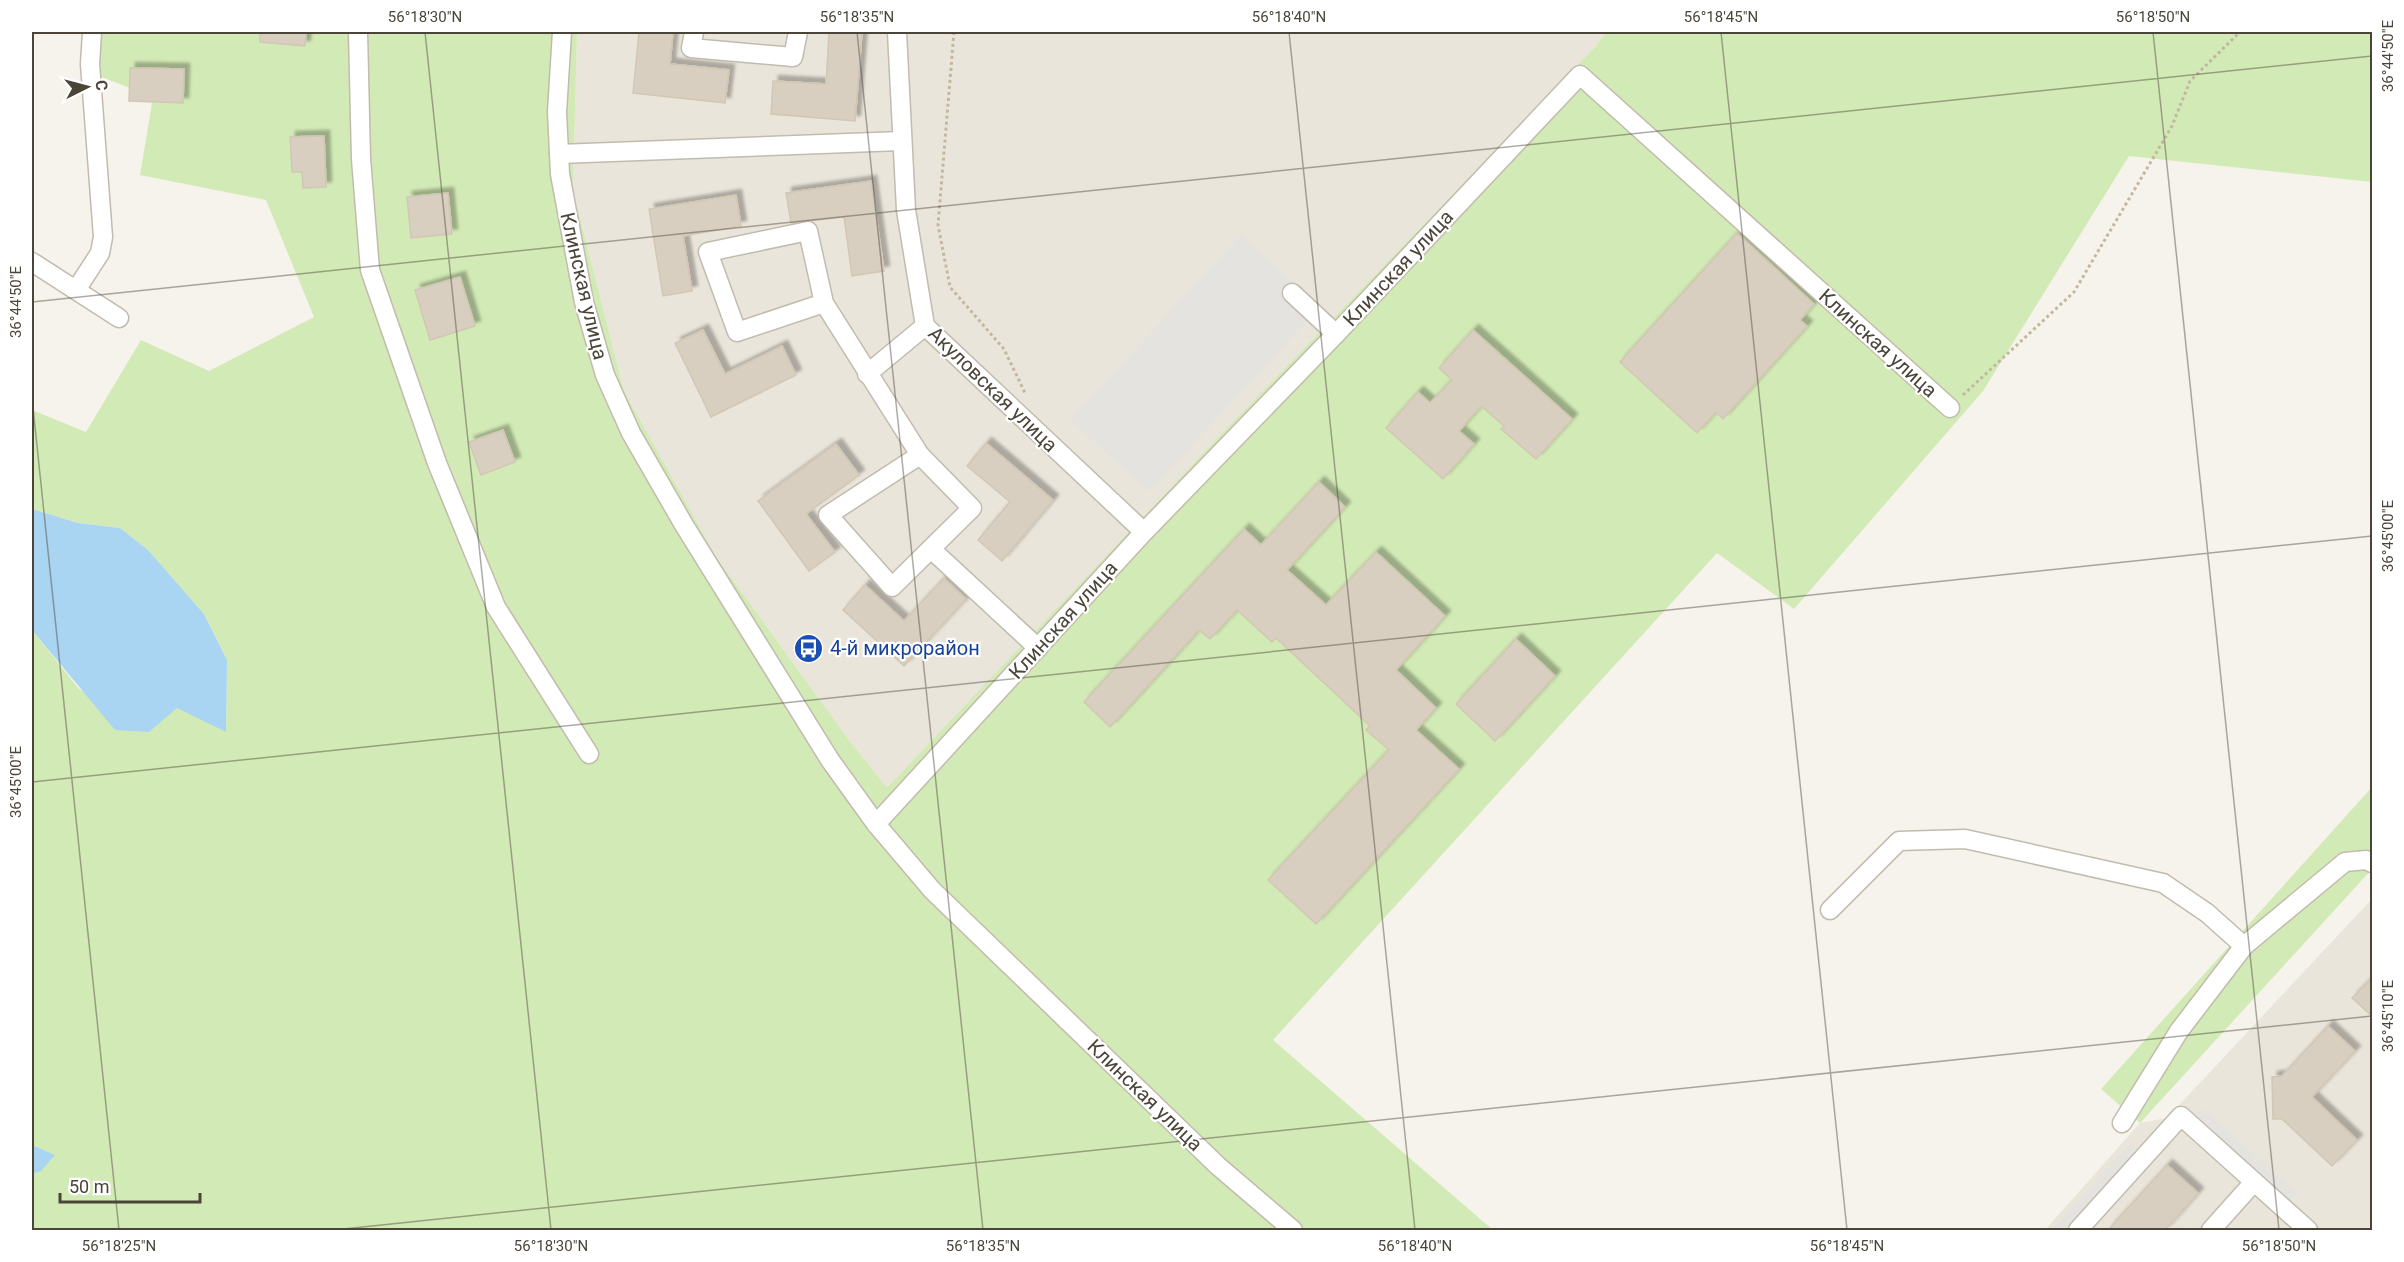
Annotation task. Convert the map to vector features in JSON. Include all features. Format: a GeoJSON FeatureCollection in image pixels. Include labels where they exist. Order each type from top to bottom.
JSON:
{"type":"FeatureCollection","features":[{"type":"Feature","properties":{"kind":"street"},"geometry":{"type":"LineString","coordinates":[[76,291],[100,253],[103,237],[90,64],[92,32]]}},
{"type":"Feature","properties":{"kind":"street"},"geometry":{"type":"LineString","coordinates":[[358,32],[361,159],[370,270],[437,464],[496,607],[589,754]]}},
{"type":"Feature","properties":{"kind":"street","name":"Клинская улица"},"geometry":{"type":"LineString","coordinates":[[562,32],[557,112],[560,174],[584,302],[605,375],[627,423],[684,525],[830,760],[876,824],[932,890],[1218,1166],[1293,1230]]}},
{"type":"Feature","properties":{"kind":"street"},"geometry":{"type":"LineString","coordinates":[[694,32],[691,48],[793,57],[798,32]]}},
{"type":"Feature","properties":{"kind":"street","name":"Акуловская улица"},"geometry":{"type":"LineString","coordinates":[[897,32],[906,210],[925,326],[1144,532]]}},
{"type":"Feature","properties":{"kind":"street","name":"Клинская улица"},"geometry":{"type":"LineString","coordinates":[[876,824],[1144,532],[1336,334],[1580,75],[1950,408]]}},
{"type":"Feature","properties":{"kind":"street"},"geometry":{"type":"LineString","coordinates":[[559,154],[902,141]]}},
{"type":"Feature","properties":{"kind":"street"},"geometry":{"type":"LineString","coordinates":[[824,303],[737,332],[708,252],[808,231],[824,303],[867,374],[920,454],[972,508],[892,587],[828,515],[920,454]]}},
{"type":"Feature","properties":{"kind":"street"},"geometry":{"type":"LineString","coordinates":[[32,262],[119,318]]}},
{"type":"Feature","properties":{"kind":"street"},"geometry":{"type":"LineString","coordinates":[[1292,293],[1336,334]]}},
{"type":"Feature","properties":{"kind":"street"},"geometry":{"type":"LineString","coordinates":[[867,374],[925,326]]}},
{"type":"Feature","properties":{"kind":"street"},"geometry":{"type":"LineString","coordinates":[[931,549],[1038,648]]}},
{"type":"Feature","properties":{"kind":"street"},"geometry":{"type":"LineString","coordinates":[[1830,910],[1899,842],[1965,839],[2163,883],[2207,914],[2244,946]]}},
{"type":"Feature","properties":{"kind":"street"},"geometry":{"type":"LineString","coordinates":[[2122,1123],[2179,1031],[2244,946],[2345,862],[2366,860],[2373,863]]}},
{"type":"Feature","properties":{"kind":"street"},"geometry":{"type":"LineString","coordinates":[[2078,1230],[2181,1116],[2308,1230]]}},
{"type":"Feature","properties":{"kind":"street"},"geometry":{"type":"LineString","coordinates":[[2211,1230],[2254,1182]]}},
{"type":"Feature","properties":{"kind":"path"},"geometry":{"type":"LineString","coordinates":[[954,32],[938,225],[950,287],[1004,349],[1029,401]]}},
{"type":"Feature","properties":{"kind":"path"},"geometry":{"type":"LineString","coordinates":[[1950,408],[2074,292],[2172,126],[2190,81],[2240,32]]}},
{"type":"Feature","properties":{"kind":"shaded area"},"geometry":{"type":"Polygon","coordinates":[[[577,32],[1607,32],[1228,427],[887,789],[717,558],[624,391],[573,190],[577,32]]]}},
{"type":"Feature","properties":{"kind":"shaded area"},"geometry":{"type":"Polygon","coordinates":[[[1241,235],[1320,307],[1149,492],[1070,420],[1241,235]]]}},
{"type":"Feature","properties":{"kind":"shaded area"},"geometry":{"type":"Polygon","coordinates":[[[2372,899],[2372,1230],[2045,1230],[2140,1123],[2167,1118],[2372,899]]]}},
{"type":"Feature","properties":{"kind":"shaded area"},"geometry":{"type":"Polygon","coordinates":[[[2202,1108],[2297,1193],[2288,1203],[2194,1118],[2202,1108]]]}},
{"type":"Feature","properties":{"kind":"shaded area"},"geometry":{"type":"Polygon","coordinates":[[[2130,1144],[2139,1153],[2069,1230],[2052,1230],[2130,1144]]]}},
{"type":"Feature","properties":{"kind":"green space"},"geometry":{"type":"Polygon","coordinates":[[[83,32],[577,32],[573,190],[624,391],[717,558],[848,739],[887,788],[1228,427],[1607,32],[2372,32],[2372,182],[2129,156],[1983,391],[1794,609],[1717,553],[1273,1040],[1493,1230],[32,1230],[32,630],[79,689],[149,732],[177,707],[226,732],[227,660],[204,614],[148,550],[120,528],[78,523],[32,509],[32,410],[86,432],[141,340],[209,371],[314,317],[266,200],[140,175],[153,97],[81,69],[83,32]]]}},
{"type":"Feature","properties":{"kind":"green space"},"geometry":{"type":"Polygon","coordinates":[[[2372,787],[2372,869],[2140,1123],[2101,1089],[2372,787]]]}},
{"type":"Feature","properties":{"kind":"water"},"geometry":{"type":"Polygon","coordinates":[[[32,509],[78,523],[120,528],[148,550],[204,614],[227,660],[226,732],[177,708],[149,732],[115,730],[32,630],[32,509]]]}},
{"type":"Feature","properties":{"kind":"water"},"geometry":{"type":"Polygon","coordinates":[[[32,1145],[55,1155],[41,1171],[32,1174],[32,1145]]]}},
{"type":"Feature","properties":{"kind":"building"},"geometry":{"type":"Polygon","coordinates":[[[260,32],[306,32],[305,46],[260,42],[260,32]]]}},
{"type":"Feature","properties":{"kind":"building"},"geometry":{"type":"Polygon","coordinates":[[[639,32],[673,32],[670,64],[729,70],[725,103],[633,93],[639,32]]]}},
{"type":"Feature","properties":{"kind":"building"},"geometry":{"type":"Polygon","coordinates":[[[829,32],[862,32],[855,121],[771,114],[773,81],[826,84],[829,32]]]}},
{"type":"Feature","properties":{"kind":"building"},"geometry":{"type":"Polygon","coordinates":[[[130,68],[184,69],[183,103],[129,101],[130,68]]]}},
{"type":"Feature","properties":{"kind":"building"},"geometry":{"type":"Polygon","coordinates":[[[324,136],[326,187],[303,188],[302,172],[292,172],[290,137],[324,136]]]}},
{"type":"Feature","properties":{"kind":"building"},"geometry":{"type":"Polygon","coordinates":[[[871,181],[884,271],[852,276],[844,217],[791,223],[786,193],[871,181]]]}},
{"type":"Feature","properties":{"kind":"building"},"geometry":{"type":"Polygon","coordinates":[[[448,193],[452,234],[411,238],[407,197],[448,193]]]}},
{"type":"Feature","properties":{"kind":"building"},"geometry":{"type":"Polygon","coordinates":[[[736,195],[741,226],[683,236],[692,291],[663,296],[649,209],[736,195]]]}},
{"type":"Feature","properties":{"kind":"building"},"geometry":{"type":"Polygon","coordinates":[[[1737,233],[1814,304],[1800,320],[1807,326],[1723,419],[1716,412],[1697,433],[1620,362],[1737,233]]]}},
{"type":"Feature","properties":{"kind":"building"},"geometry":{"type":"Polygon","coordinates":[[[460,277],[475,326],[430,340],[415,290],[460,277]]]}},
{"type":"Feature","properties":{"kind":"building"},"geometry":{"type":"Polygon","coordinates":[[[703,330],[725,374],[782,346],[796,375],[711,417],[675,343],[703,330]]]}},
{"type":"Feature","properties":{"kind":"building"},"geometry":{"type":"Polygon","coordinates":[[[1473,330],[1572,419],[1536,459],[1501,429],[1504,426],[1481,406],[1459,431],[1474,444],[1443,479],[1386,428],[1418,392],[1430,403],[1452,380],[1439,368],[1473,330]]]}},
{"type":"Feature","properties":{"kind":"building"},"geometry":{"type":"Polygon","coordinates":[[[503,430],[515,462],[481,475],[469,442],[503,430]]]}},
{"type":"Feature","properties":{"kind":"building"},"geometry":{"type":"Polygon","coordinates":[[[986,443],[1053,500],[1002,561],[978,540],[1010,502],[967,466],[986,443]]]}},
{"type":"Feature","properties":{"kind":"building"},"geometry":{"type":"Polygon","coordinates":[[[836,444],[859,475],[806,514],[835,552],[809,571],[758,501],[836,444]]]}},
{"type":"Feature","properties":{"kind":"building"},"geometry":{"type":"Polygon","coordinates":[[[1319,482],[1345,507],[1287,570],[1326,605],[1376,552],[1445,616],[1396,670],[1436,708],[1416,730],[1459,769],[1316,924],[1268,880],[1389,750],[1366,730],[1370,726],[1276,638],[1272,642],[1237,610],[1210,639],[1199,630],[1110,727],[1084,702],[1244,529],[1261,545],[1319,482]]]}},
{"type":"Feature","properties":{"kind":"building"},"geometry":{"type":"Polygon","coordinates":[[[944,578],[966,599],[904,666],[843,610],[865,585],[904,621],[944,578]]]}},
{"type":"Feature","properties":{"kind":"building"},"geometry":{"type":"Polygon","coordinates":[[[1516,639],[1555,676],[1495,741],[1456,704],[1516,639]]]}},
{"type":"Feature","properties":{"kind":"building"},"geometry":{"type":"Polygon","coordinates":[[[2373,977],[2373,1017],[2352,998],[2373,977]]]}},
{"type":"Feature","properties":{"kind":"building"},"geometry":{"type":"Polygon","coordinates":[[[2328,1026],[2355,1051],[2312,1097],[2357,1140],[2332,1166],[2282,1119],[2273,1119],[2272,1077],[2282,1076],[2328,1026]]]}},
{"type":"Feature","properties":{"kind":"building"},"geometry":{"type":"Polygon","coordinates":[[[2167,1165],[2198,1193],[2177,1217],[2165,1230],[2108,1230],[2167,1165]]]}},
{"type":"Feature","properties":{"kind":"place","name":"4-й микрорайон"},"geometry":{"type":"Point","coordinates":[809,648]}}]}
